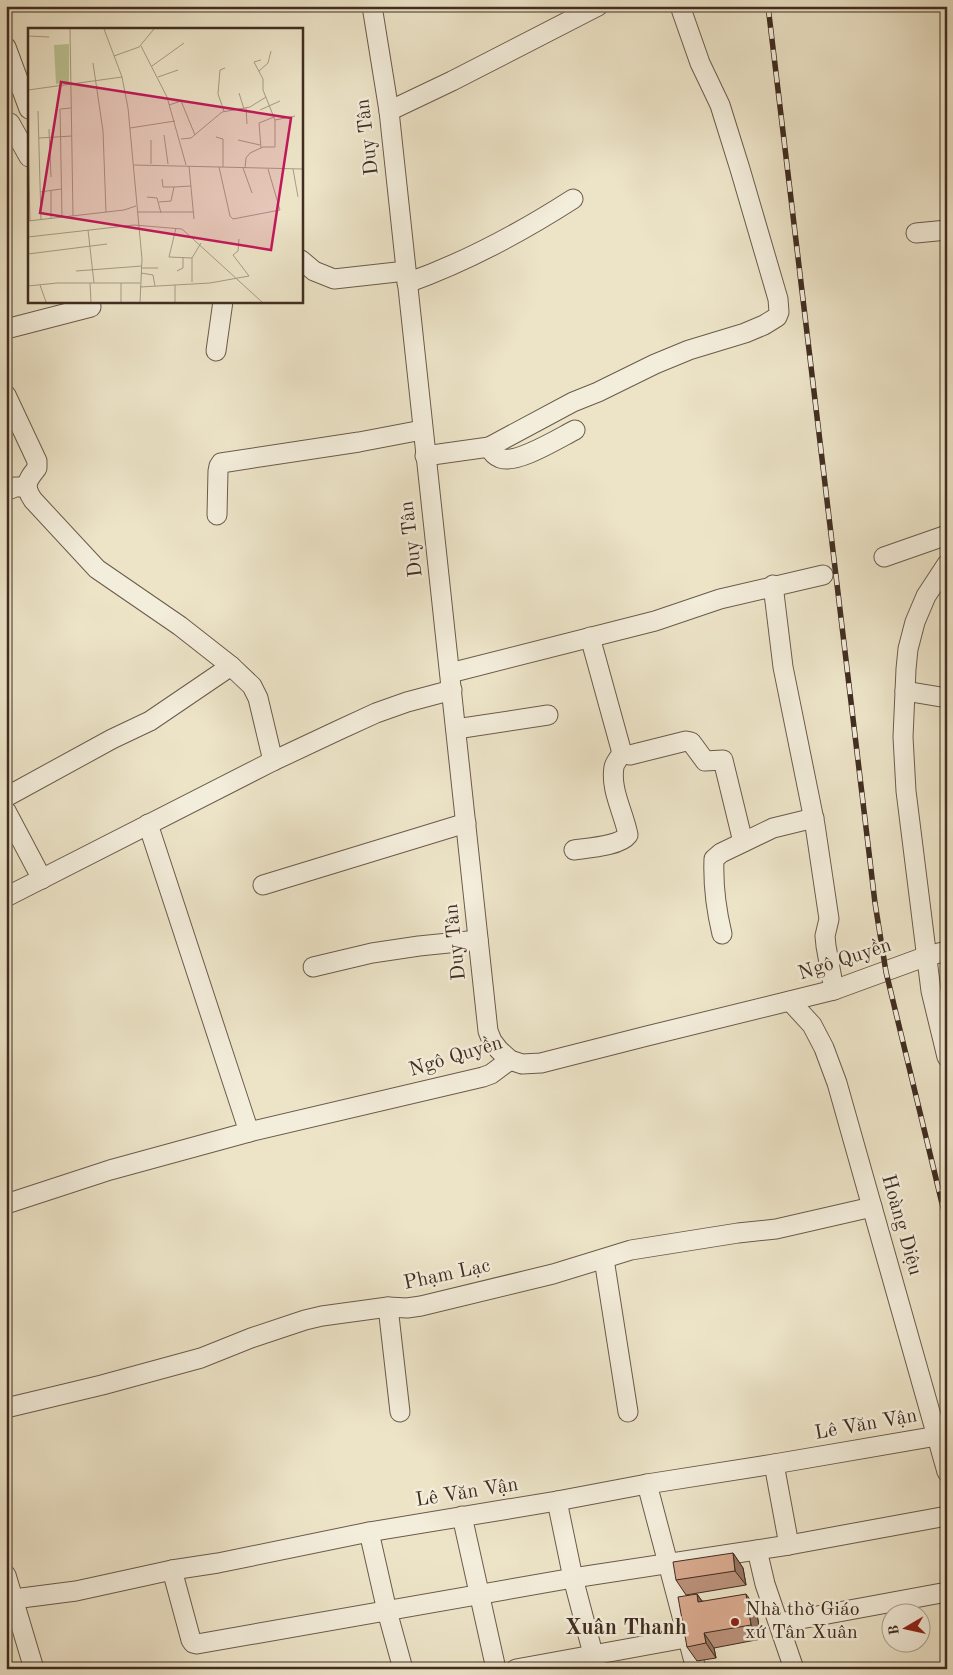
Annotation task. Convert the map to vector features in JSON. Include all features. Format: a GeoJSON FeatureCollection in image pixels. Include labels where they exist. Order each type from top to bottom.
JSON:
{"type":"FeatureCollection","features":[{"type":"Feature","properties":{"kind":"street","name":"Duy Tân"},"geometry":{"type":"LineString","coordinates":[[372,6],[388,111],[488,1031],[492,1041],[510,1060]]}},
{"type":"Feature","properties":{"kind":"street"},"geometry":{"type":"LineString","coordinates":[[388,111],[598,6]]}},
{"type":"Feature","properties":{"kind":"street"},"geometry":{"type":"LineString","coordinates":[[425,456],[489,447],[573,402],[689,350],[752,330],[772,321],[779,312],[778,299],[768,263],[729,132],[720,105],[700,63],[680,6]]}},
{"type":"Feature","properties":{"kind":"street"},"geometry":{"type":"LineString","coordinates":[[6,47],[28,106]]}},
{"type":"Feature","properties":{"kind":"street"},"geometry":{"type":"LineString","coordinates":[[28,114],[8,124],[28,155]]}},
{"type":"Feature","properties":{"kind":"street"},"geometry":{"type":"LineString","coordinates":[[302,261],[314,272],[334,278],[406,277],[461,262],[514,236],[573,198]]}},
{"type":"Feature","properties":{"kind":"street"},"geometry":{"type":"LineString","coordinates":[[916,233],[947,230]]}},
{"type":"Feature","properties":{"kind":"street"},"geometry":{"type":"LineString","coordinates":[[216,351],[223,302]]}},
{"type":"Feature","properties":{"kind":"street"},"geometry":{"type":"LineString","coordinates":[[6,328],[91,307]]}},
{"type":"Feature","properties":{"kind":"street"},"geometry":{"type":"LineString","coordinates":[[6,395],[37,461],[37,468],[28,480],[27,487],[32,500],[97,569],[180,626],[231,666],[252,686],[258,698],[273,761]]}},
{"type":"Feature","properties":{"kind":"street"},"geometry":{"type":"LineString","coordinates":[[217,515],[218,472],[221,463],[359,442],[422,430]]}},
{"type":"Feature","properties":{"kind":"street"},"geometry":{"type":"LineString","coordinates":[[489,447],[500,458],[509,460],[520,457],[575,430]]}},
{"type":"Feature","properties":{"kind":"street"},"geometry":{"type":"LineString","coordinates":[[6,490],[15,486],[27,487]]}},
{"type":"Feature","properties":{"kind":"street"},"geometry":{"type":"LineString","coordinates":[[884,557],[947,535]]}},
{"type":"Feature","properties":{"kind":"street"},"geometry":{"type":"LineString","coordinates":[[947,564],[926,596],[915,622],[908,649],[903,737],[904,770],[931,991],[947,1057]]}},
{"type":"Feature","properties":{"kind":"street"},"geometry":{"type":"LineString","coordinates":[[6,897],[273,761],[376,713],[408,702],[451,682],[590,637],[654,621],[720,599],[773,585],[823,575]]}},
{"type":"Feature","properties":{"kind":"street"},"geometry":{"type":"LineString","coordinates":[[773,585],[783,667],[814,818],[829,919],[826,946],[834,990]]}},
{"type":"Feature","properties":{"kind":"street"},"geometry":{"type":"LineString","coordinates":[[574,850],[617,842],[624,840],[628,835],[616,795],[614,778],[614,766],[622,753],[590,637]]}},
{"type":"Feature","properties":{"kind":"street"},"geometry":{"type":"LineString","coordinates":[[6,797],[112,739],[150,721],[231,666]]}},
{"type":"Feature","properties":{"kind":"street"},"geometry":{"type":"LineString","coordinates":[[906,691],[947,698]]}},
{"type":"Feature","properties":{"kind":"street"},"geometry":{"type":"LineString","coordinates":[[456,729],[548,715]]}},
{"type":"Feature","properties":{"kind":"street"},"geometry":{"type":"LineString","coordinates":[[622,753],[630,755],[686,741],[691,742],[705,761],[723,760],[743,842]]}},
{"type":"Feature","properties":{"kind":"street"},"geometry":{"type":"LineString","coordinates":[[6,811],[42,879]]}},
{"type":"Feature","properties":{"kind":"street"},"geometry":{"type":"LineString","coordinates":[[722,934],[717,914],[713,877],[714,859],[721,853],[773,828],[814,818]]}},
{"type":"Feature","properties":{"kind":"street"},"geometry":{"type":"LineString","coordinates":[[263,885],[466,823]]}},
{"type":"Feature","properties":{"kind":"street"},"geometry":{"type":"LineString","coordinates":[[148,824],[249,1132]]}},
{"type":"Feature","properties":{"kind":"street"},"geometry":{"type":"LineString","coordinates":[[313,967],[372,953],[478,940]]}},
{"type":"Feature","properties":{"kind":"street","name":"Ngô Quyền"},"geometry":{"type":"LineString","coordinates":[[6,1204],[110,1170],[249,1132],[483,1077],[491,1074],[510,1060],[522,1064],[541,1063],[834,990],[927,956],[947,951]]}},
{"type":"Feature","properties":{"kind":"street","name":"Hoàng Diệu"},"geometry":{"type":"LineString","coordinates":[[790,1001],[812,1025],[824,1048],[837,1083],[947,1472]]}},
{"type":"Feature","properties":{"kind":"street","name":"Phạm Lạc"},"geometry":{"type":"LineString","coordinates":[[6,1408],[201,1358],[251,1338],[322,1316],[388,1307],[408,1308],[421,1306],[553,1274],[650,1246],[776,1229],[872,1207]]}},
{"type":"Feature","properties":{"kind":"street"},"geometry":{"type":"LineString","coordinates":[[604,1259],[628,1412]]}},
{"type":"Feature","properties":{"kind":"street"},"geometry":{"type":"LineString","coordinates":[[388,1307],[400,1412]]}},
{"type":"Feature","properties":{"kind":"street","name":"Lê Văn Vận"},"geometry":{"type":"LineString","coordinates":[[10,1599],[76,1591],[172,1570],[369,1532],[937,1436]]}},
{"type":"Feature","properties":{"kind":"street"},"geometry":{"type":"LineString","coordinates":[[774,1464],[790,1545]]}},
{"type":"Feature","properties":{"kind":"street"},"geometry":{"type":"LineString","coordinates":[[647,1484],[686,1638],[696,1669]]}},
{"type":"Feature","properties":{"kind":"street"},"geometry":{"type":"LineString","coordinates":[[557,1501],[573,1578],[595,1661]]}},
{"type":"Feature","properties":{"kind":"street"},"geometry":{"type":"LineString","coordinates":[[462,1516],[496,1669]]}},
{"type":"Feature","properties":{"kind":"street"},"geometry":{"type":"LineString","coordinates":[[172,1570],[191,1640],[193,1643],[198,1644],[573,1578],[790,1545],[947,1516]]}},
{"type":"Feature","properties":{"kind":"street"},"geometry":{"type":"LineString","coordinates":[[369,1532],[387,1611],[403,1669]]}},
{"type":"Feature","properties":{"kind":"street"},"geometry":{"type":"LineString","coordinates":[[757,1550],[765,1584],[794,1669]]}},
{"type":"Feature","properties":{"kind":"street"},"geometry":{"type":"LineString","coordinates":[[6,1575],[10,1599],[34,1669]]}},
{"type":"Feature","properties":{"kind":"street"},"geometry":{"type":"LineString","coordinates":[[779,1623],[947,1592]]}},
{"type":"Feature","properties":{"kind":"street"},"geometry":{"type":"LineString","coordinates":[[516,1669],[595,1661],[686,1638]]}},
{"type":"Feature","properties":{"kind":"building"},"geometry":{"type":"Polygon","coordinates":[[[733,1553],[735,1571],[676,1580],[673,1562],[733,1553]]]}},
{"type":"Feature","properties":{"kind":"building"},"geometry":{"type":"Polygon","coordinates":[[[697,1594],[698,1602],[746,1594],[751,1625],[704,1633],[706,1643],[687,1647],[678,1597],[697,1594]]]}},
{"type":"Feature","properties":{"kind":"railway"},"geometry":{"type":"LineString","coordinates":[[768,6],[875,903],[886,972],[947,1224]]}},
{"type":"Feature","properties":{"kind":"place","name":"Nhà thờ Giáo xứ Tân Xuân"},"geometry":{"type":"Point","coordinates":[735,1622]}},
{"type":"Feature","properties":{"kind":"district","name":"Xuân Thanh"},"geometry":{"type":"Point","coordinates":[626,1628]}}]}
